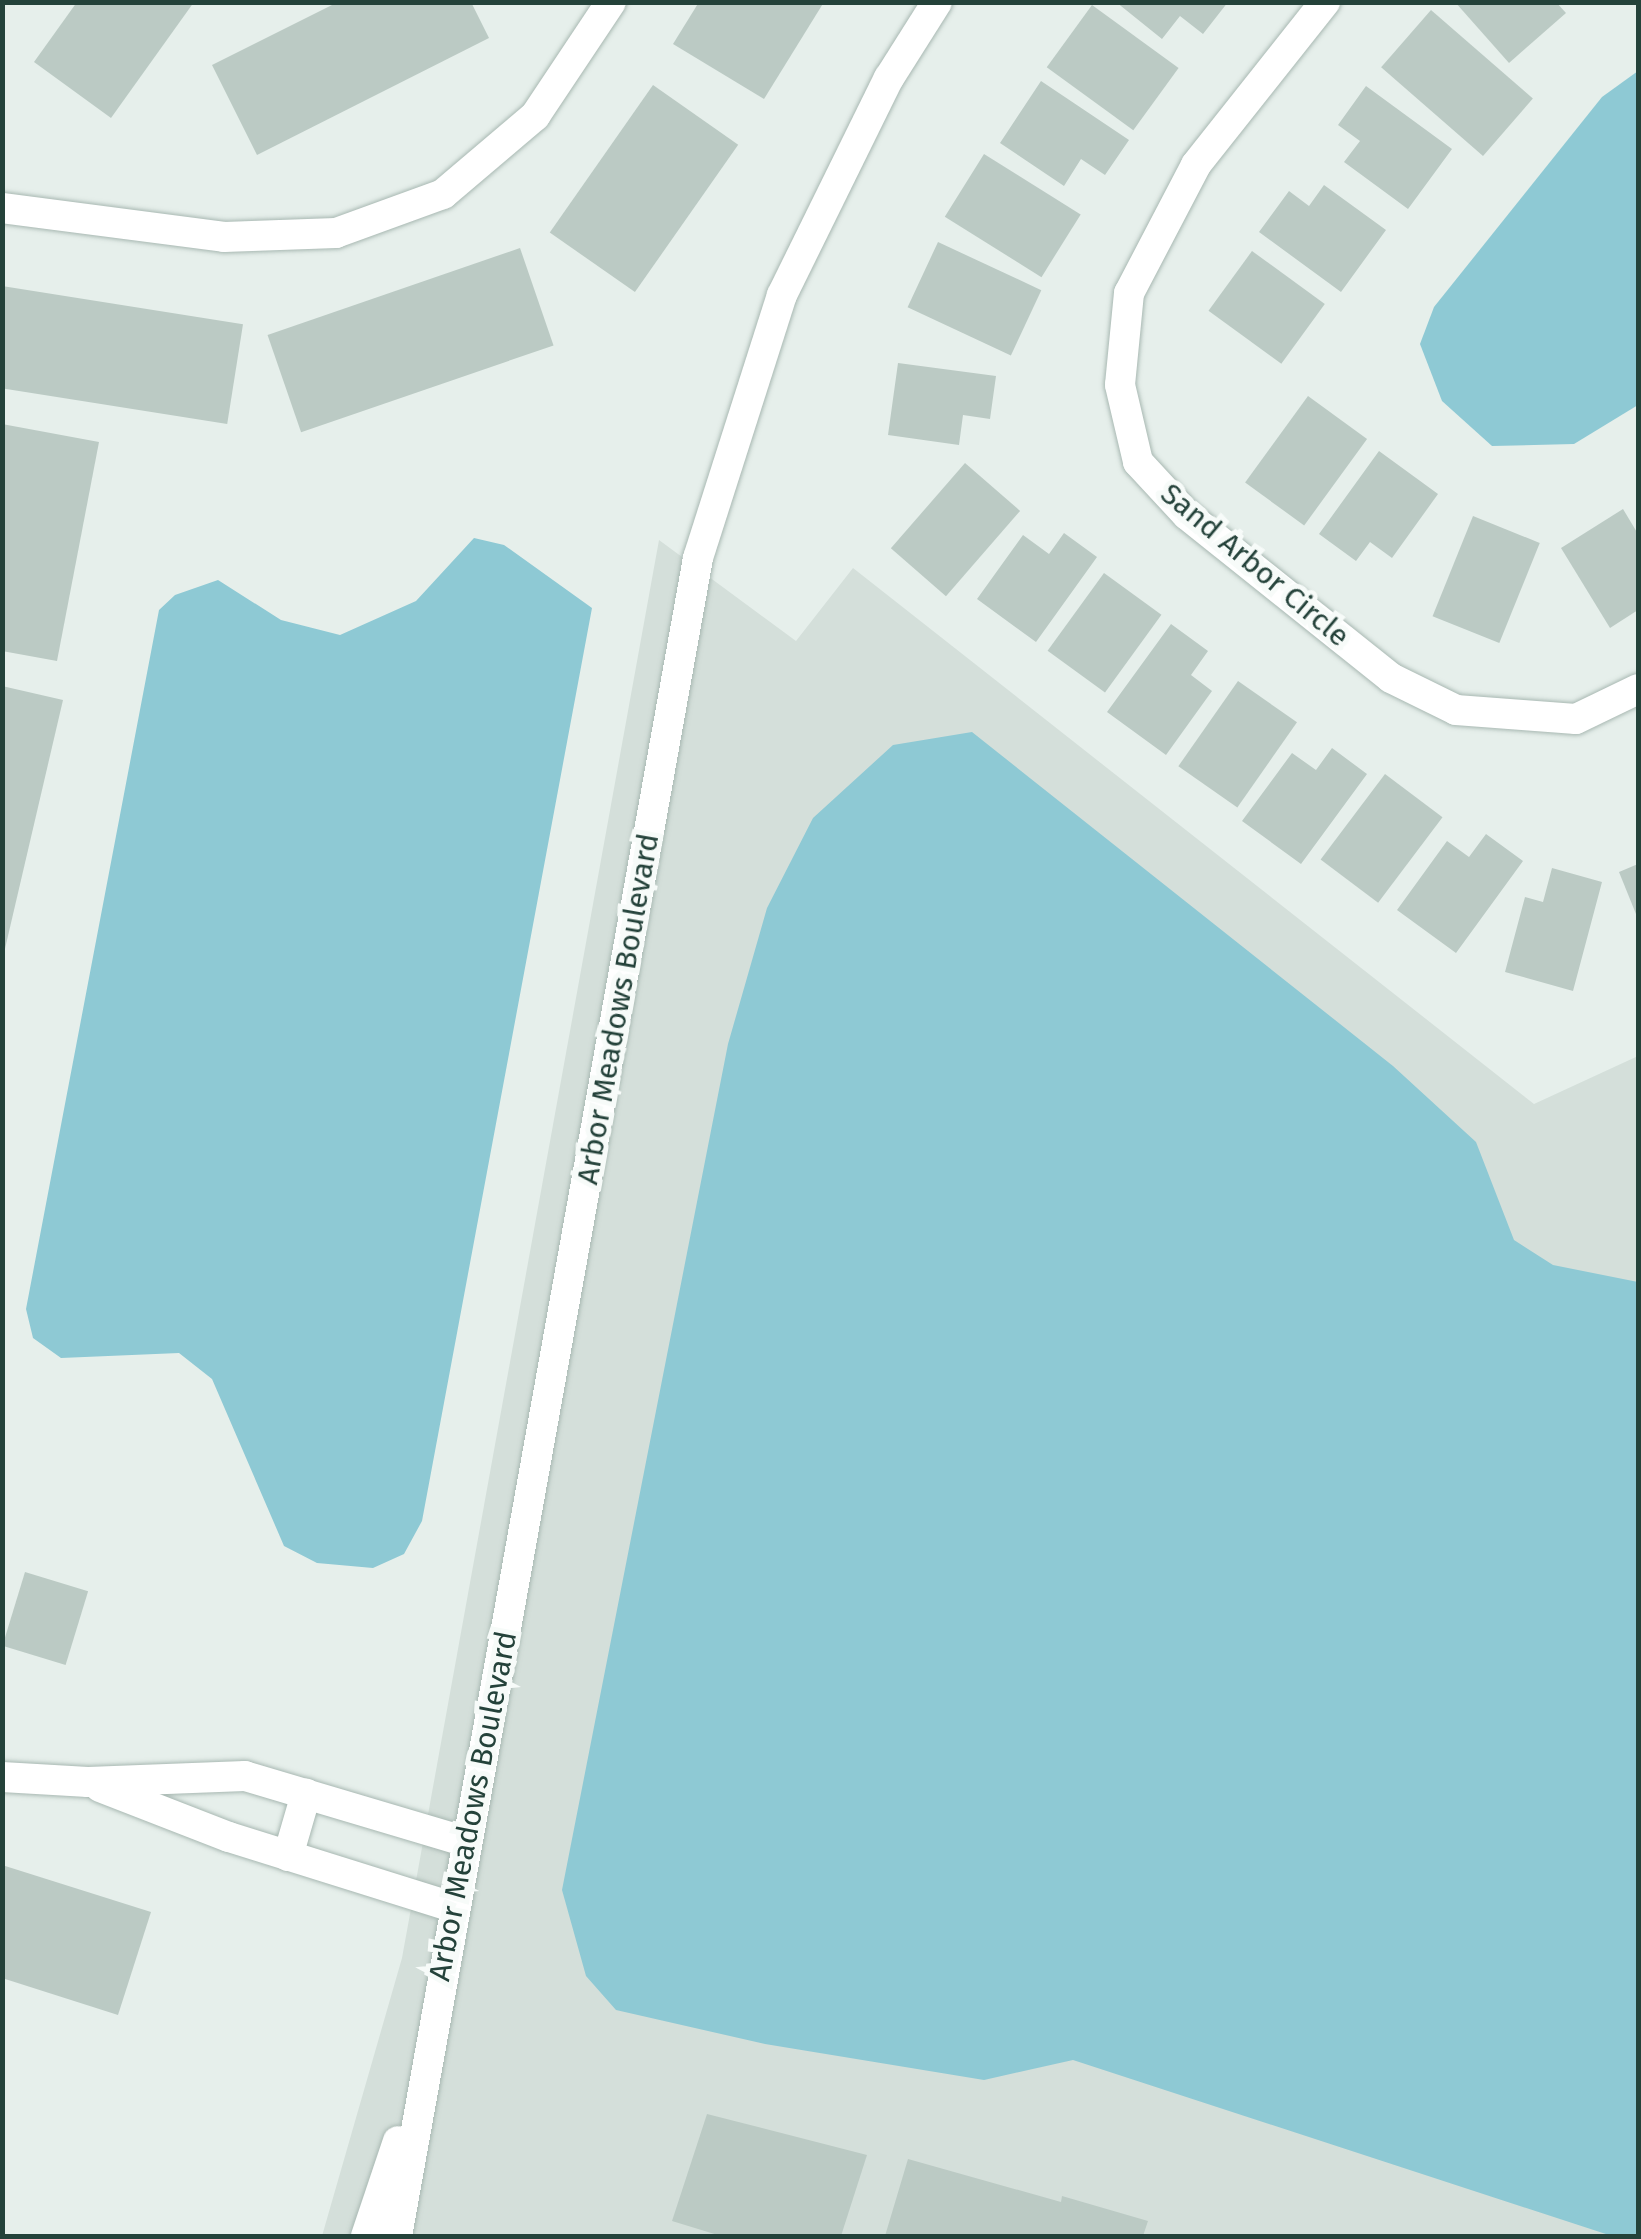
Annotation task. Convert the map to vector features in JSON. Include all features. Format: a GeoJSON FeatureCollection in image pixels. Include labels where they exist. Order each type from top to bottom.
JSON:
{"type":"FeatureCollection","features":[{"type":"Feature","properties":{"kind":"street"},"geometry":{"type":"LineString","coordinates":[[2,208],[224,237],[336,233],[443,194],[535,116],[611,2]]}},
{"type":"Feature","properties":{"kind":"street","name":"Arbor Meadows Boulevard"},"geometry":{"type":"LineString","coordinates":[[397,2236],[698,558],[782,295],[889,78],[937,2]]}},
{"type":"Feature","properties":{"kind":"street","name":"Sand Arbor Circle"},"geometry":{"type":"LineString","coordinates":[[1324,2],[1196,165],[1129,293],[1120,385],[1138,462],[1187,515],[1390,678],[1456,710],[1576,719],[1638,689]]}},
{"type":"Feature","properties":{"kind":"street"},"geometry":{"type":"LineString","coordinates":[[2,1777],[88,1782],[245,1776],[466,1842]]}},
{"type":"Feature","properties":{"kind":"street"},"geometry":{"type":"LineString","coordinates":[[88,1782],[288,1856],[454,1907]]}},
{"type":"Feature","properties":{"kind":"street"},"geometry":{"type":"LineString","coordinates":[[288,1856],[306,1794]]}},
{"type":"Feature","properties":{"kind":"street","name":"Arbor Meadows Boulevard"},"geometry":{"type":"LineString","coordinates":[[366,2236],[426,2058]]}},
{"type":"Feature","properties":{"kind":"shaded area"},"geometry":{"type":"Polygon","coordinates":[[[659,540],[796,641],[853,568],[1534,1104],[1638,1056],[1638,2236],[322,2236],[402,1958],[659,540]]]}},
{"type":"Feature","properties":{"kind":"water"},"geometry":{"type":"Polygon","coordinates":[[[1638,71],[1638,405],[1574,444],[1492,446],[1442,401],[1420,344],[1434,307],[1602,97],[1638,71]]]}},
{"type":"Feature","properties":{"kind":"water"},"geometry":{"type":"Polygon","coordinates":[[[474,538],[504,545],[592,608],[422,1521],[404,1554],[373,1568],[317,1563],[284,1546],[212,1379],[179,1353],[61,1358],[33,1338],[26,1309],[159,610],[175,595],[218,580],[281,620],[340,635],[416,601],[474,538]]]}},
{"type":"Feature","properties":{"kind":"water"},"geometry":{"type":"Polygon","coordinates":[[[972,732],[1393,1066],[1476,1142],[1514,1240],[1553,1265],[1638,1282],[1638,2236],[1612,2236],[1073,2060],[984,2080],[765,2044],[616,2010],[586,1976],[562,1890],[728,1044],[767,908],[813,818],[893,745],[972,732]]]}},
{"type":"Feature","properties":{"kind":"building"},"geometry":{"type":"Polygon","coordinates":[[[77,2],[194,2],[111,118],[34,62],[77,2]]]}},
{"type":"Feature","properties":{"kind":"building"},"geometry":{"type":"Polygon","coordinates":[[[338,2],[471,2],[489,38],[257,155],[212,65],[338,2]]]}},
{"type":"Feature","properties":{"kind":"building"},"geometry":{"type":"Polygon","coordinates":[[[699,2],[824,2],[764,99],[673,44],[699,2]]]}},
{"type":"Feature","properties":{"kind":"building"},"geometry":{"type":"Polygon","coordinates":[[[1116,2],[1228,2],[1203,34],[1180,16],[1162,39],[1116,2]]]}},
{"type":"Feature","properties":{"kind":"building"},"geometry":{"type":"Polygon","coordinates":[[[1455,2],[1556,2],[1566,13],[1509,63],[1455,2]]]}},
{"type":"Feature","properties":{"kind":"building"},"geometry":{"type":"Polygon","coordinates":[[[1092,5],[1179,68],[1133,130],[1047,67],[1092,5]]]}},
{"type":"Feature","properties":{"kind":"building"},"geometry":{"type":"Polygon","coordinates":[[[1431,10],[1533,99],[1483,156],[1381,67],[1431,10]]]}},
{"type":"Feature","properties":{"kind":"building"},"geometry":{"type":"Polygon","coordinates":[[[1041,81],[1129,140],[1105,175],[1081,159],[1064,186],[1000,143],[1041,81]]]}},
{"type":"Feature","properties":{"kind":"building"},"geometry":{"type":"Polygon","coordinates":[[[653,85],[738,145],[635,292],[550,232],[653,85]]]}},
{"type":"Feature","properties":{"kind":"building"},"geometry":{"type":"Polygon","coordinates":[[[1366,86],[1452,149],[1408,209],[1344,162],[1360,141],[1338,125],[1366,86]]]}},
{"type":"Feature","properties":{"kind":"building"},"geometry":{"type":"Polygon","coordinates":[[[984,154],[1081,214],[1041,277],[945,217],[984,154]]]}},
{"type":"Feature","properties":{"kind":"building"},"geometry":{"type":"Polygon","coordinates":[[[1324,185],[1386,230],[1341,292],[1259,232],[1289,191],[1309,206],[1324,185]]]}},
{"type":"Feature","properties":{"kind":"building"},"geometry":{"type":"Polygon","coordinates":[[[938,242],[1041,290],[1011,355],[908,307],[938,242]]]}},
{"type":"Feature","properties":{"kind":"building"},"geometry":{"type":"Polygon","coordinates":[[[520,248],[554,345],[301,432],[268,335],[520,248]]]}},
{"type":"Feature","properties":{"kind":"building"},"geometry":{"type":"Polygon","coordinates":[[[1252,251],[1325,304],[1281,364],[1209,311],[1252,251]]]}},
{"type":"Feature","properties":{"kind":"building"},"geometry":{"type":"Polygon","coordinates":[[[2,286],[243,324],[227,424],[2,388],[2,286]]]}},
{"type":"Feature","properties":{"kind":"building"},"geometry":{"type":"Polygon","coordinates":[[[898,363],[996,376],[990,419],[963,415],[959,445],[888,435],[898,363]]]}},
{"type":"Feature","properties":{"kind":"building"},"geometry":{"type":"Polygon","coordinates":[[[1308,396],[1367,439],[1304,525],[1245,483],[1308,396]]]}},
{"type":"Feature","properties":{"kind":"building"},"geometry":{"type":"Polygon","coordinates":[[[2,424],[99,442],[57,661],[2,651],[2,424]]]}},
{"type":"Feature","properties":{"kind":"building"},"geometry":{"type":"Polygon","coordinates":[[[1379,451],[1438,494],[1392,558],[1370,542],[1356,561],[1319,534],[1379,451]]]}},
{"type":"Feature","properties":{"kind":"building"},"geometry":{"type":"Polygon","coordinates":[[[965,463],[1020,511],[946,596],[891,548],[965,463]]]}},
{"type":"Feature","properties":{"kind":"building"},"geometry":{"type":"Polygon","coordinates":[[[1623,509],[1638,534],[1638,610],[1610,628],[1561,548],[1623,509]]]}},
{"type":"Feature","properties":{"kind":"building"},"geometry":{"type":"Polygon","coordinates":[[[1473,516],[1540,543],[1499,643],[1433,616],[1473,516]]]}},
{"type":"Feature","properties":{"kind":"building"},"geometry":{"type":"Polygon","coordinates":[[[1064,533],[1097,557],[1036,642],[977,599],[1023,535],[1049,554],[1064,533]]]}},
{"type":"Feature","properties":{"kind":"building"},"geometry":{"type":"Polygon","coordinates":[[[1104,573],[1161,615],[1105,692],[1048,651],[1104,573]]]}},
{"type":"Feature","properties":{"kind":"building"},"geometry":{"type":"Polygon","coordinates":[[[1171,624],[1208,651],[1191,675],[1212,691],[1166,755],[1107,712],[1171,624]]]}},
{"type":"Feature","properties":{"kind":"building"},"geometry":{"type":"Polygon","coordinates":[[[1238,681],[1297,722],[1237,807],[1178,766],[1238,681]]]}},
{"type":"Feature","properties":{"kind":"building"},"geometry":{"type":"Polygon","coordinates":[[[2,686],[63,700],[4,953],[2,953],[2,686]]]}},
{"type":"Feature","properties":{"kind":"building"},"geometry":{"type":"Polygon","coordinates":[[[1332,748],[1367,774],[1301,864],[1242,821],[1292,753],[1316,770],[1332,748]]]}},
{"type":"Feature","properties":{"kind":"building"},"geometry":{"type":"Polygon","coordinates":[[[1385,774],[1443,817],[1378,903],[1321,859],[1385,774]]]}},
{"type":"Feature","properties":{"kind":"building"},"geometry":{"type":"Polygon","coordinates":[[[1486,834],[1523,861],[1456,953],[1397,910],[1447,841],[1469,857],[1486,834]]]}},
{"type":"Feature","properties":{"kind":"building"},"geometry":{"type":"Polygon","coordinates":[[[1638,864],[1638,919],[1619,872],[1638,864]]]}},
{"type":"Feature","properties":{"kind":"building"},"geometry":{"type":"Polygon","coordinates":[[[1552,868],[1602,882],[1573,991],[1505,972],[1525,897],[1543,902],[1552,868]]]}},
{"type":"Feature","properties":{"kind":"building"},"geometry":{"type":"Polygon","coordinates":[[[25,1572],[88,1591],[66,1665],[2,1646],[25,1572]]]}},
{"type":"Feature","properties":{"kind":"building"},"geometry":{"type":"Polygon","coordinates":[[[2,1865],[151,1912],[118,2015],[2,1978],[2,1865]]]}},
{"type":"Feature","properties":{"kind":"building"},"geometry":{"type":"Polygon","coordinates":[[[707,2114],[867,2155],[841,2236],[721,2236],[672,2221],[707,2114]]]}},
{"type":"Feature","properties":{"kind":"building"},"geometry":{"type":"Polygon","coordinates":[[[908,2159],[1061,2202],[1062,2196],[1148,2221],[1143,2236],[885,2236],[908,2159]]]}}]}
